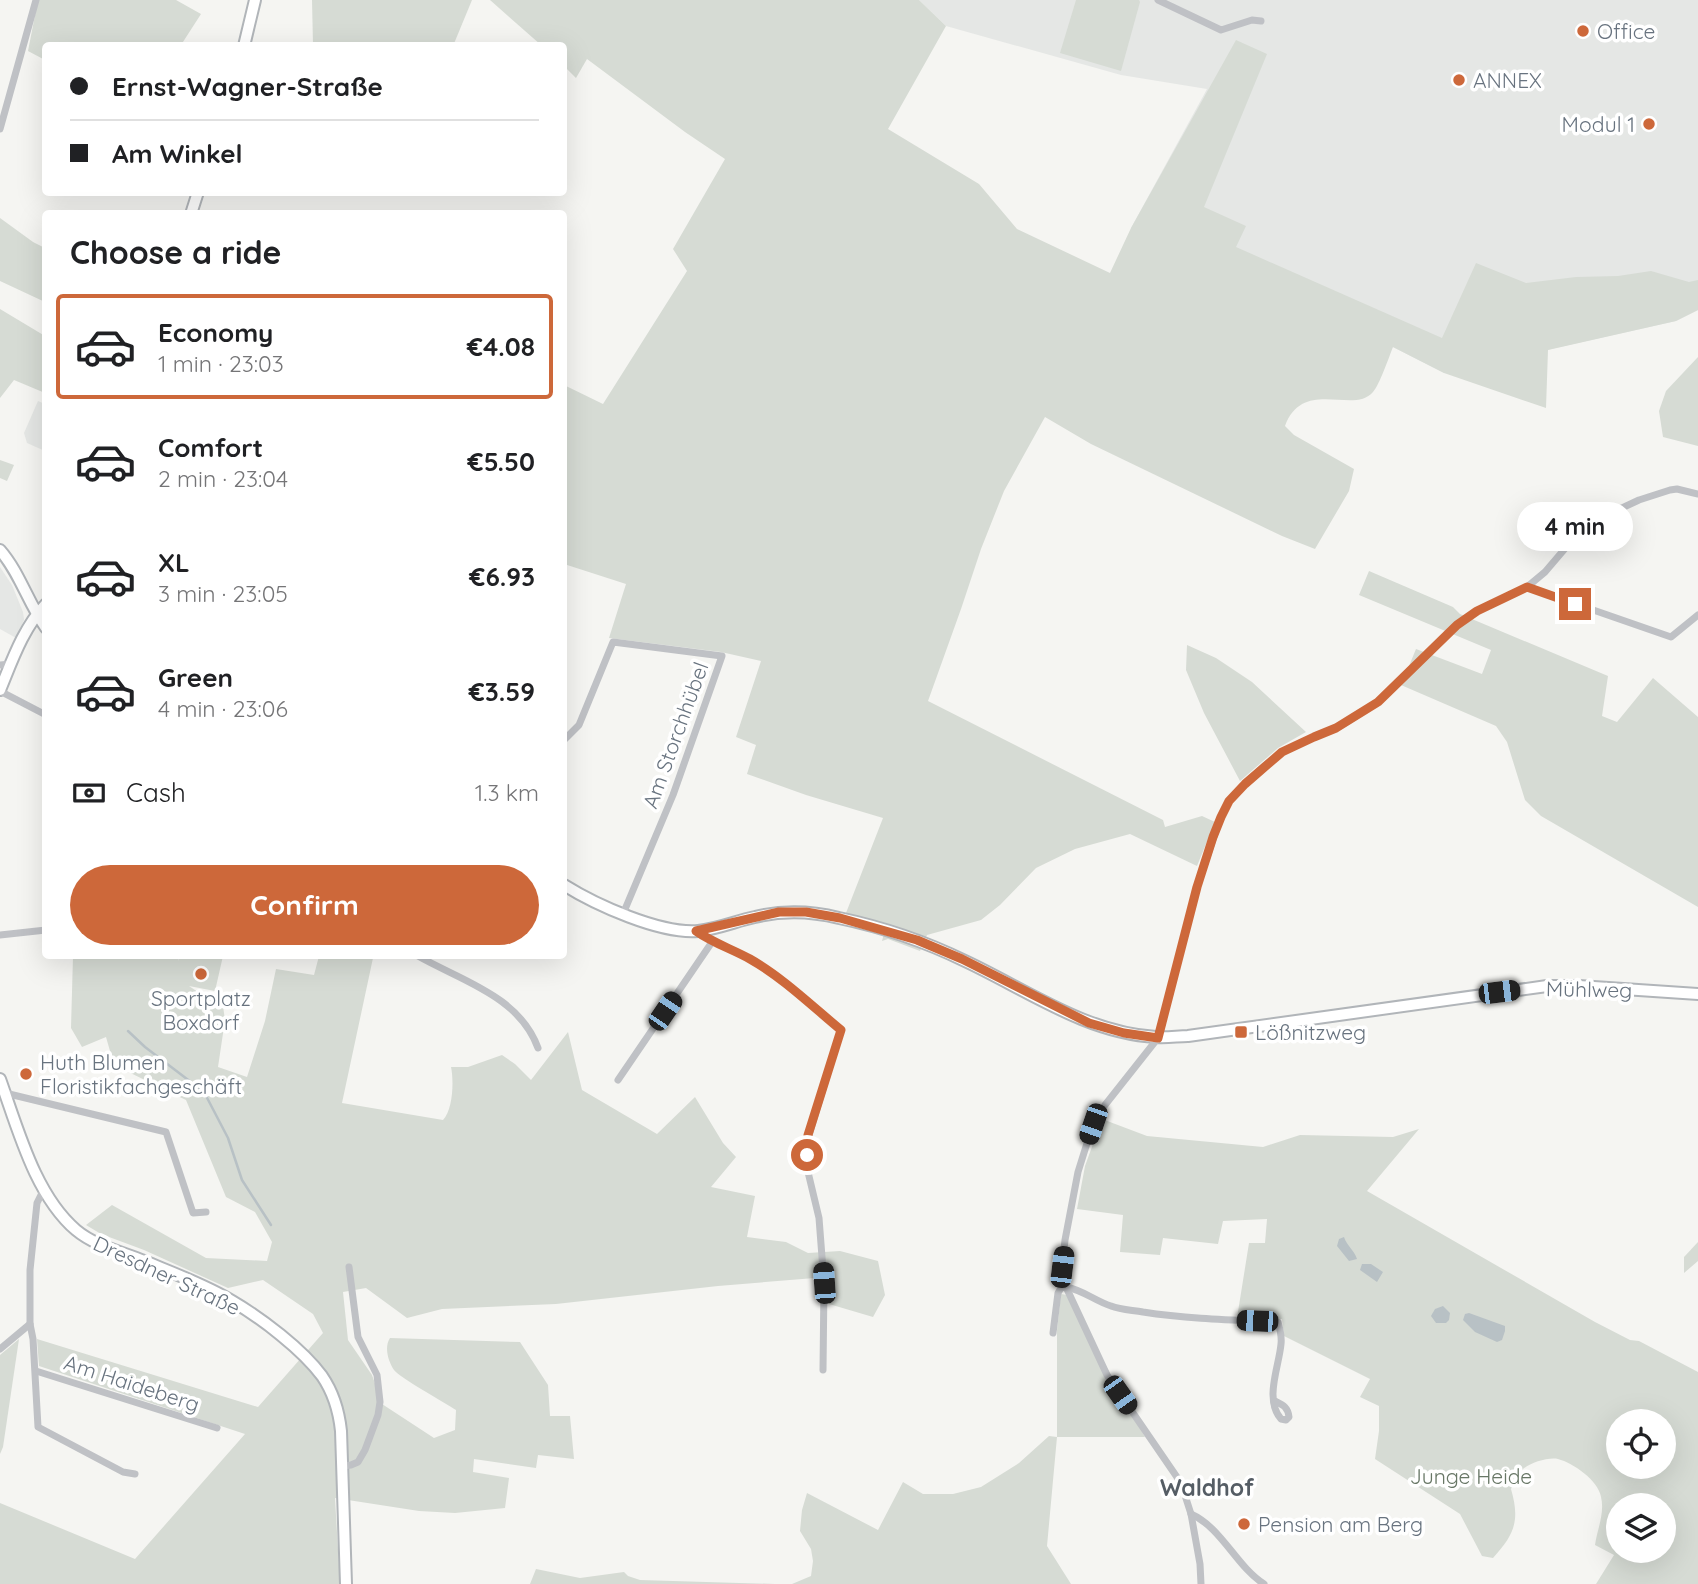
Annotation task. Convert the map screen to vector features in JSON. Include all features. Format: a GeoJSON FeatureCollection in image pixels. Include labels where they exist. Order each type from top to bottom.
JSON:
{"type":"FeatureCollection","features":[{"type":"Feature","properties":{"kind":"street"},"geometry":{"type":"LineString","coordinates":[[0,129],[36,0]]}},
{"type":"Feature","properties":{"kind":"street"},"geometry":{"type":"LineString","coordinates":[[245,42],[255,0]]}},
{"type":"Feature","properties":{"kind":"street"},"geometry":{"type":"LineString","coordinates":[[1158,0],[1221,30],[1252,20],[1261,21]]}},
{"type":"Feature","properties":{"kind":"street"},"geometry":{"type":"LineString","coordinates":[[1201,1584],[1191,1514],[1181,1483],[1107,1375],[1066,1287],[1062,1267],[1078,1172],[1093,1124],[1158,1038],[1197,887],[1221,817],[1229,801],[1282,752],[1336,728],[1378,702],[1457,625],[1477,611],[1527,587],[1594,521],[1639,500],[1677,489],[1698,494]]}},
{"type":"Feature","properties":{"kind":"street"},"geometry":{"type":"LineString","coordinates":[[0,550],[42,623]]}},
{"type":"Feature","properties":{"kind":"street"},"geometry":{"type":"LineString","coordinates":[[1527,587],[1671,637],[1698,615]]}},
{"type":"Feature","properties":{"kind":"street"},"geometry":{"type":"LineString","coordinates":[[42,608],[5,664],[0,691],[42,713]]}},
{"type":"Feature","properties":{"kind":"street","name":"Am Storchhübel"},"geometry":{"type":"LineString","coordinates":[[567,737],[579,725],[613,642],[722,656],[673,795],[623,914]]}},
{"type":"Feature","properties":{"kind":"street"},"geometry":{"type":"LineString","coordinates":[[567,887],[592,902],[623,914],[657,925],[696,931],[712,942],[750,959],[773,974],[841,1030],[808,1135],[808,1172],[820,1218],[824,1283],[823,1370]]}},
{"type":"Feature","properties":{"kind":"street","name":"Mühlweg"},"geometry":{"type":"LineString","coordinates":[[696,931],[779,912],[806,912],[840,918],[917,940],[962,959],[1089,1023],[1124,1033],[1158,1038],[1547,986],[1698,994]]}},
{"type":"Feature","properties":{"kind":"street"},"geometry":{"type":"LineString","coordinates":[[0,935],[42,930]]}},
{"type":"Feature","properties":{"kind":"street"},"geometry":{"type":"LineString","coordinates":[[618,1080],[712,942]]}},
{"type":"Feature","properties":{"kind":"street"},"geometry":{"type":"LineString","coordinates":[[424,959],[509,1005],[534,1037],[538,1048]]}},
{"type":"Feature","properties":{"kind":"street","name":"Dresdner Straße"},"geometry":{"type":"LineString","coordinates":[[0,1079],[43,1191],[60,1214],[78,1231],[89,1239],[231,1300],[295,1348],[322,1377],[339,1412],[346,1584]]}},
{"type":"Feature","properties":{"kind":"street"},"geometry":{"type":"LineString","coordinates":[[5,1093],[166,1132],[193,1213],[206,1212]]}},
{"type":"Feature","properties":{"kind":"street"},"geometry":{"type":"LineString","coordinates":[[43,1191],[37,1203],[30,1270],[30,1324],[36,1371],[37,1427],[123,1472],[135,1474]]}},
{"type":"Feature","properties":{"kind":"street"},"geometry":{"type":"LineString","coordinates":[[342,1466],[358,1462],[378,1415],[380,1402],[377,1375],[358,1337],[349,1267]]}},
{"type":"Feature","properties":{"kind":"street"},"geometry":{"type":"LineString","coordinates":[[1053,1333],[1058,1293],[1061,1288],[1066,1287],[1079,1289],[1112,1307],[1193,1318],[1278,1322],[1282,1340],[1273,1390],[1275,1401]]}},
{"type":"Feature","properties":{"kind":"street"},"geometry":{"type":"LineString","coordinates":[[0,1349],[30,1324]]}},
{"type":"Feature","properties":{"kind":"street","name":"Am Haideberg"},"geometry":{"type":"LineString","coordinates":[[36,1371],[217,1428]]}},
{"type":"Feature","properties":{"kind":"street"},"geometry":{"type":"LineString","coordinates":[[1191,1514],[1209,1526],[1253,1577],[1264,1584]]}},
{"type":"Feature","properties":{"kind":"shaded area"},"geometry":{"type":"Polygon","coordinates":[[[919,0],[1698,0],[1698,310],[1676,321],[1444,373],[1328,314],[1131,228],[1207,89],[1121,75],[946,26],[919,0]]]}},
{"type":"Feature","properties":{"kind":"shaded area"},"geometry":{"type":"Polygon","coordinates":[[[38,401],[42,403],[42,450],[27,443],[24,433],[38,401]]]}},
{"type":"Feature","properties":{"kind":"shaded area"},"geometry":{"type":"Polygon","coordinates":[[[0,567],[12,585],[23,612],[24,620],[16,638],[0,629],[0,567]]]}},
{"type":"Feature","properties":{"kind":"shaded area"},"geometry":{"type":"Polygon","coordinates":[[[1344,1237],[1357,1259],[1349,1261],[1337,1246],[1339,1239],[1344,1237]]]}},
{"type":"Feature","properties":{"kind":"shaded area"},"geometry":{"type":"Polygon","coordinates":[[[1362,1264],[1371,1264],[1383,1272],[1377,1282],[1360,1270],[1362,1264]]]}},
{"type":"Feature","properties":{"kind":"shaded area"},"geometry":{"type":"Polygon","coordinates":[[[1443,1306],[1450,1313],[1449,1320],[1446,1323],[1436,1323],[1431,1316],[1435,1309],[1443,1306]]]}},
{"type":"Feature","properties":{"kind":"shaded area"},"geometry":{"type":"Polygon","coordinates":[[[1469,1313],[1505,1326],[1502,1340],[1497,1342],[1475,1332],[1463,1320],[1465,1314],[1469,1313]]]}},
{"type":"Feature","properties":{"kind":"green space"},"geometry":{"type":"Polygon","coordinates":[[[38,0],[176,0],[201,14],[183,42],[42,42],[42,58],[28,51],[38,0]]]}},
{"type":"Feature","properties":{"kind":"green space"},"geometry":{"type":"Polygon","coordinates":[[[312,0],[472,0],[455,42],[313,42],[312,0]]]}},
{"type":"Feature","properties":{"kind":"green space"},"geometry":{"type":"Polygon","coordinates":[[[490,0],[919,0],[946,26],[888,129],[979,184],[1017,229],[1110,273],[1131,228],[1236,40],[1267,54],[1204,207],[1246,226],[1236,247],[1442,338],[1476,263],[1526,283],[1651,271],[1689,282],[1698,280],[1698,310],[1676,321],[1548,350],[1546,408],[1444,373],[1393,347],[1375,389],[1365,398],[1304,403],[1293,411],[1285,426],[1294,435],[1354,469],[1349,491],[1315,549],[1282,536],[1091,444],[1045,417],[1004,491],[928,701],[1163,820],[1165,827],[1202,816],[1215,822],[1197,866],[1130,834],[1075,849],[1036,868],[1000,905],[981,920],[927,935],[920,951],[888,939],[882,941],[886,926],[846,913],[883,818],[747,774],[756,745],[736,737],[761,661],[721,652],[609,638],[626,584],[567,565],[567,386],[603,404],[687,271],[673,249],[725,159],[587,59],[576,78],[567,69],[567,42],[538,42],[490,0]]]}},
{"type":"Feature","properties":{"kind":"green space"},"geometry":{"type":"Polygon","coordinates":[[[1076,0],[1139,0],[1121,71],[1060,53],[1076,0]]]}},
{"type":"Feature","properties":{"kind":"green space"},"geometry":{"type":"Polygon","coordinates":[[[0,218],[42,246],[42,301],[0,281],[0,218]]]}},
{"type":"Feature","properties":{"kind":"green space"},"geometry":{"type":"Polygon","coordinates":[[[0,309],[42,334],[42,392],[14,380],[0,398],[0,309]]]}},
{"type":"Feature","properties":{"kind":"green space"},"geometry":{"type":"Polygon","coordinates":[[[1698,357],[1698,446],[1663,437],[1659,411],[1666,391],[1698,357]]]}},
{"type":"Feature","properties":{"kind":"green space"},"geometry":{"type":"Polygon","coordinates":[[[0,460],[14,465],[7,481],[0,478],[0,460]]]}},
{"type":"Feature","properties":{"kind":"green space"},"geometry":{"type":"Polygon","coordinates":[[[1369,571],[1453,607],[1460,614],[1608,676],[1602,716],[1617,722],[1653,678],[1698,717],[1698,907],[1541,816],[1525,800],[1507,742],[1496,726],[1394,682],[1409,666],[1416,649],[1482,674],[1491,650],[1359,595],[1369,571]]]}},
{"type":"Feature","properties":{"kind":"green space"},"geometry":{"type":"Polygon","coordinates":[[[1187,645],[1216,658],[1252,682],[1306,732],[1278,748],[1240,781],[1204,713],[1186,670],[1187,645]]]}},
{"type":"Feature","properties":{"kind":"green space"},"geometry":{"type":"Polygon","coordinates":[[[73,959],[222,959],[215,991],[189,986],[210,1000],[222,999],[225,1020],[218,1067],[247,1077],[265,1021],[276,969],[314,975],[318,959],[373,959],[342,1103],[443,1120],[452,1095],[451,1067],[468,1067],[502,1055],[531,1080],[568,1032],[582,1090],[657,1134],[695,1097],[723,1143],[736,1157],[711,1187],[755,1196],[747,1237],[786,1242],[808,1253],[840,1251],[878,1261],[885,1295],[873,1317],[829,1304],[827,1277],[556,1304],[442,1309],[407,1318],[366,1288],[343,1292],[348,1340],[372,1375],[382,1404],[434,1438],[455,1430],[456,1410],[394,1370],[387,1346],[390,1338],[520,1342],[548,1385],[550,1416],[570,1416],[574,1459],[538,1455],[536,1468],[474,1459],[473,1472],[509,1478],[505,1508],[455,1513],[419,1511],[335,1498],[340,1584],[0,1584],[0,1503],[135,1559],[245,1434],[39,1366],[37,1339],[258,1407],[323,1333],[313,1314],[263,1280],[228,1288],[144,1250],[101,1234],[86,1225],[112,1205],[206,1258],[267,1261],[272,1242],[255,1212],[226,1197],[186,1100],[114,1065],[106,1037],[82,1047],[71,1028],[73,959]]]}},
{"type":"Feature","properties":{"kind":"green space","name":"Junge Heide"},"geometry":{"type":"Polygon","coordinates":[[[1102,1119],[1147,1136],[1263,1147],[1300,1135],[1393,1137],[1419,1129],[1367,1191],[1595,1322],[1630,1340],[1639,1341],[1698,1372],[1698,1584],[1596,1584],[1609,1563],[1676,1563],[1676,1493],[1606,1493],[1606,1551],[1595,1545],[1602,1503],[1599,1491],[1584,1473],[1558,1459],[1539,1461],[1520,1472],[1511,1489],[1515,1518],[1511,1534],[1493,1558],[1482,1556],[1460,1514],[1375,1459],[1379,1406],[1360,1397],[1370,1379],[1284,1336],[1282,1319],[1237,1318],[1249,1243],[1265,1243],[1267,1219],[1223,1221],[1218,1244],[1163,1238],[1160,1255],[1120,1252],[1123,1215],[1077,1209],[1085,1166],[1102,1119]]]}},
{"type":"Feature","properties":{"kind":"green space"},"geometry":{"type":"Polygon","coordinates":[[[1698,1242],[1698,1261],[1684,1273],[1684,1257],[1698,1242]]]}},
{"type":"Feature","properties":{"kind":"green space"},"geometry":{"type":"Polygon","coordinates":[[[1061,1294],[1067,1295],[1145,1437],[1057,1437],[1057,1330],[1061,1294]]]}},
{"type":"Feature","properties":{"kind":"green space"},"geometry":{"type":"Polygon","coordinates":[[[19,1339],[3,1447],[0,1454],[0,1355],[19,1339]]]}},
{"type":"Feature","properties":{"kind":"green space"},"geometry":{"type":"Polygon","coordinates":[[[1049,1436],[1057,1437],[1047,1546],[1071,1584],[792,1584],[811,1576],[811,1549],[800,1531],[807,1493],[878,1530],[903,1482],[923,1494],[953,1494],[981,1487],[1019,1463],[1049,1436]]]}},
{"type":"Feature","properties":{"kind":"green space"},"geometry":{"type":"Polygon","coordinates":[[[536,1569],[580,1578],[624,1572],[640,1580],[775,1584],[530,1584],[536,1569]]]}},
{"type":"Feature","properties":{"kind":"waterway"},"geometry":{"type":"LineString","coordinates":[[128,1031],[204,1092],[228,1138],[242,1180],[271,1225]]}},
{"type":"Feature","properties":{"kind":"place","name":"Office"},"geometry":{"type":"Point","coordinates":[1583,31]}},
{"type":"Feature","properties":{"kind":"place","name":"ANNEX"},"geometry":{"type":"Point","coordinates":[1459,80]}},
{"type":"Feature","properties":{"kind":"place","name":"Modul 1"},"geometry":{"type":"Point","coordinates":[1649,124]}},
{"type":"Feature","properties":{"kind":"place","name":"Sportplatz Boxdorf"},"geometry":{"type":"Point","coordinates":[201,974]}},
{"type":"Feature","properties":{"kind":"place","name":"Lößnitzweg"},"geometry":{"type":"Point","coordinates":[1241,1032]}},
{"type":"Feature","properties":{"kind":"place","name":"Huth Blumen Floristikfachgeschäft"},"geometry":{"type":"Point","coordinates":[26,1074]}},
{"type":"Feature","properties":{"kind":"place","name":"Pension am Berg"},"geometry":{"type":"Point","coordinates":[1244,1524]}},
{"type":"Feature","properties":{"kind":"district","name":"Waldhof"},"geometry":{"type":"Point","coordinates":[1207,1487]}},
{"type":"Feature","properties":{"kind":"route"},"geometry":{"type":"LineString","coordinates":[[807,1155],[808,1135],[841,1030],[773,974],[696,931],[779,912],[806,912],[840,918],[917,940],[962,959],[1089,1023],[1124,1033],[1158,1038],[1197,887],[1213,837],[1229,801],[1245,784],[1282,752],[1336,728],[1378,702],[1457,625],[1477,611],[1527,587],[1575,604]]}}]}
